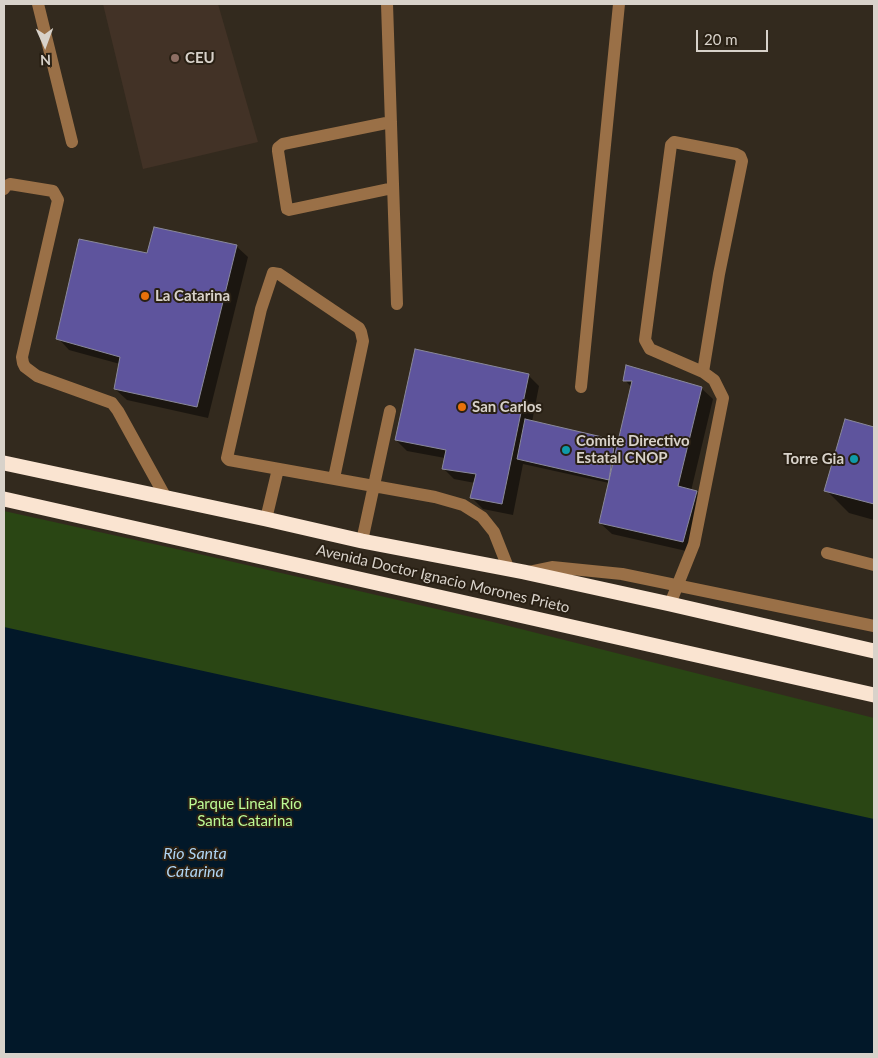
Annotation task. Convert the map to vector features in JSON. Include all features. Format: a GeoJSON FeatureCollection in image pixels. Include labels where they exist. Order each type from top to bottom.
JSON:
{"type":"FeatureCollection","features":[{"type":"Feature","properties":{"kind":"highway","name":"Avenida Doctor Ignacio Morones Prieto"},"geometry":{"type":"LineString","coordinates":[[4,463],[266,519],[362,542],[517,571],[670,604],[874,651]]}},
{"type":"Feature","properties":{"kind":"highway","name":"Avenida Doctor Ignacio Morones Prieto"},"geometry":{"type":"LineString","coordinates":[[4,499],[874,695]]}},
{"type":"Feature","properties":{"kind":"street"},"geometry":{"type":"LineString","coordinates":[[38,4],[72,142]]}},
{"type":"Feature","properties":{"kind":"street"},"geometry":{"type":"LineString","coordinates":[[387,4],[397,304]]}},
{"type":"Feature","properties":{"kind":"street"},"geometry":{"type":"LineString","coordinates":[[580,387],[619,4]]}},
{"type":"Feature","properties":{"kind":"street"},"geometry":{"type":"LineString","coordinates":[[391,122],[283,144],[278,148],[278,152],[287,209],[289,210],[393,188]]}},
{"type":"Feature","properties":{"kind":"street"},"geometry":{"type":"LineString","coordinates":[[670,604],[694,544],[723,398],[714,380],[703,372],[650,349],[645,340],[671,145],[675,142],[736,154],[740,156],[742,161],[719,274],[703,372]]}},
{"type":"Feature","properties":{"kind":"street"},"geometry":{"type":"LineString","coordinates":[[4,189],[10,184],[53,191],[58,200],[22,357],[23,364],[37,376],[112,404],[118,410],[166,498]]}},
{"type":"Feature","properties":{"kind":"street"},"geometry":{"type":"LineString","coordinates":[[334,478],[363,341],[361,332],[359,328],[322,303],[278,274],[273,273],[261,309],[227,456],[229,460],[435,497],[463,505],[482,517],[494,532],[517,571]]}},
{"type":"Feature","properties":{"kind":"street"},"geometry":{"type":"LineString","coordinates":[[362,542],[390,412]]}},
{"type":"Feature","properties":{"kind":"street"},"geometry":{"type":"LineString","coordinates":[[266,519],[278,469]]}},
{"type":"Feature","properties":{"kind":"street"},"geometry":{"type":"LineString","coordinates":[[827,553],[874,565]]}},
{"type":"Feature","properties":{"kind":"street","name":"Avenida Doctor Ignacio Morones Prieto"},"geometry":{"type":"LineString","coordinates":[[517,571],[552,568],[593,570],[678,585],[874,626]]}},
{"type":"Feature","properties":{"kind":"shaded area","name":"CEU"},"geometry":{"type":"Polygon","coordinates":[[[103,4],[218,4],[258,142],[143,169],[103,4]]]}},
{"type":"Feature","properties":{"kind":"green space","name":"Río Santa Catarina"},"geometry":{"type":"Polygon","coordinates":[[[4,511],[493,622],[874,718],[874,1054],[4,1054],[4,511]]]}},
{"type":"Feature","properties":{"kind":"water","name":"Río Santa Catarina"},"geometry":{"type":"Polygon","coordinates":[[[4,627],[874,819],[874,1054],[4,1054],[4,627]]]}},
{"type":"Feature","properties":{"kind":"building","name":"La Catarina"},"geometry":{"type":"Polygon","coordinates":[[[154,227],[237,245],[197,407],[114,389],[120,357],[56,339],[79,239],[147,253],[154,227]]]}},
{"type":"Feature","properties":{"kind":"building","name":"San Carlos"},"geometry":{"type":"Polygon","coordinates":[[[415,349],[529,374],[502,504],[470,498],[476,474],[442,469],[446,450],[395,440],[415,349]]]}},
{"type":"Feature","properties":{"kind":"building"},"geometry":{"type":"Polygon","coordinates":[[[626,365],[702,387],[678,486],[697,491],[683,542],[599,523],[632,381],[623,381],[626,365]]]}},
{"type":"Feature","properties":{"kind":"building","name":"Comite Directivo Estatal CNOP"},"geometry":{"type":"Polygon","coordinates":[[[525,419],[615,440],[609,480],[517,459],[525,419]]]}},
{"type":"Feature","properties":{"kind":"building","name":"Torre Gia"},"geometry":{"type":"Polygon","coordinates":[[[845,419],[874,427],[874,504],[824,491],[845,419]]]}},
{"type":"Feature","properties":{"kind":"place","name":"CEU"},"geometry":{"type":"Point","coordinates":[175,58]}},
{"type":"Feature","properties":{"kind":"place","name":"La Catarina"},"geometry":{"type":"Point","coordinates":[145,296]}},
{"type":"Feature","properties":{"kind":"place","name":"San Carlos"},"geometry":{"type":"Point","coordinates":[462,407]}},
{"type":"Feature","properties":{"kind":"place","name":"Comite Directivo Estatal CNOP"},"geometry":{"type":"Point","coordinates":[566,450]}},
{"type":"Feature","properties":{"kind":"place","name":"Torre Gia"},"geometry":{"type":"Point","coordinates":[854,459]}},
{"type":"Feature","properties":{"kind":"park label","name":"Parque Lineal Río Santa Catarina"},"geometry":{"type":"Point","coordinates":[245,812]}}]}
